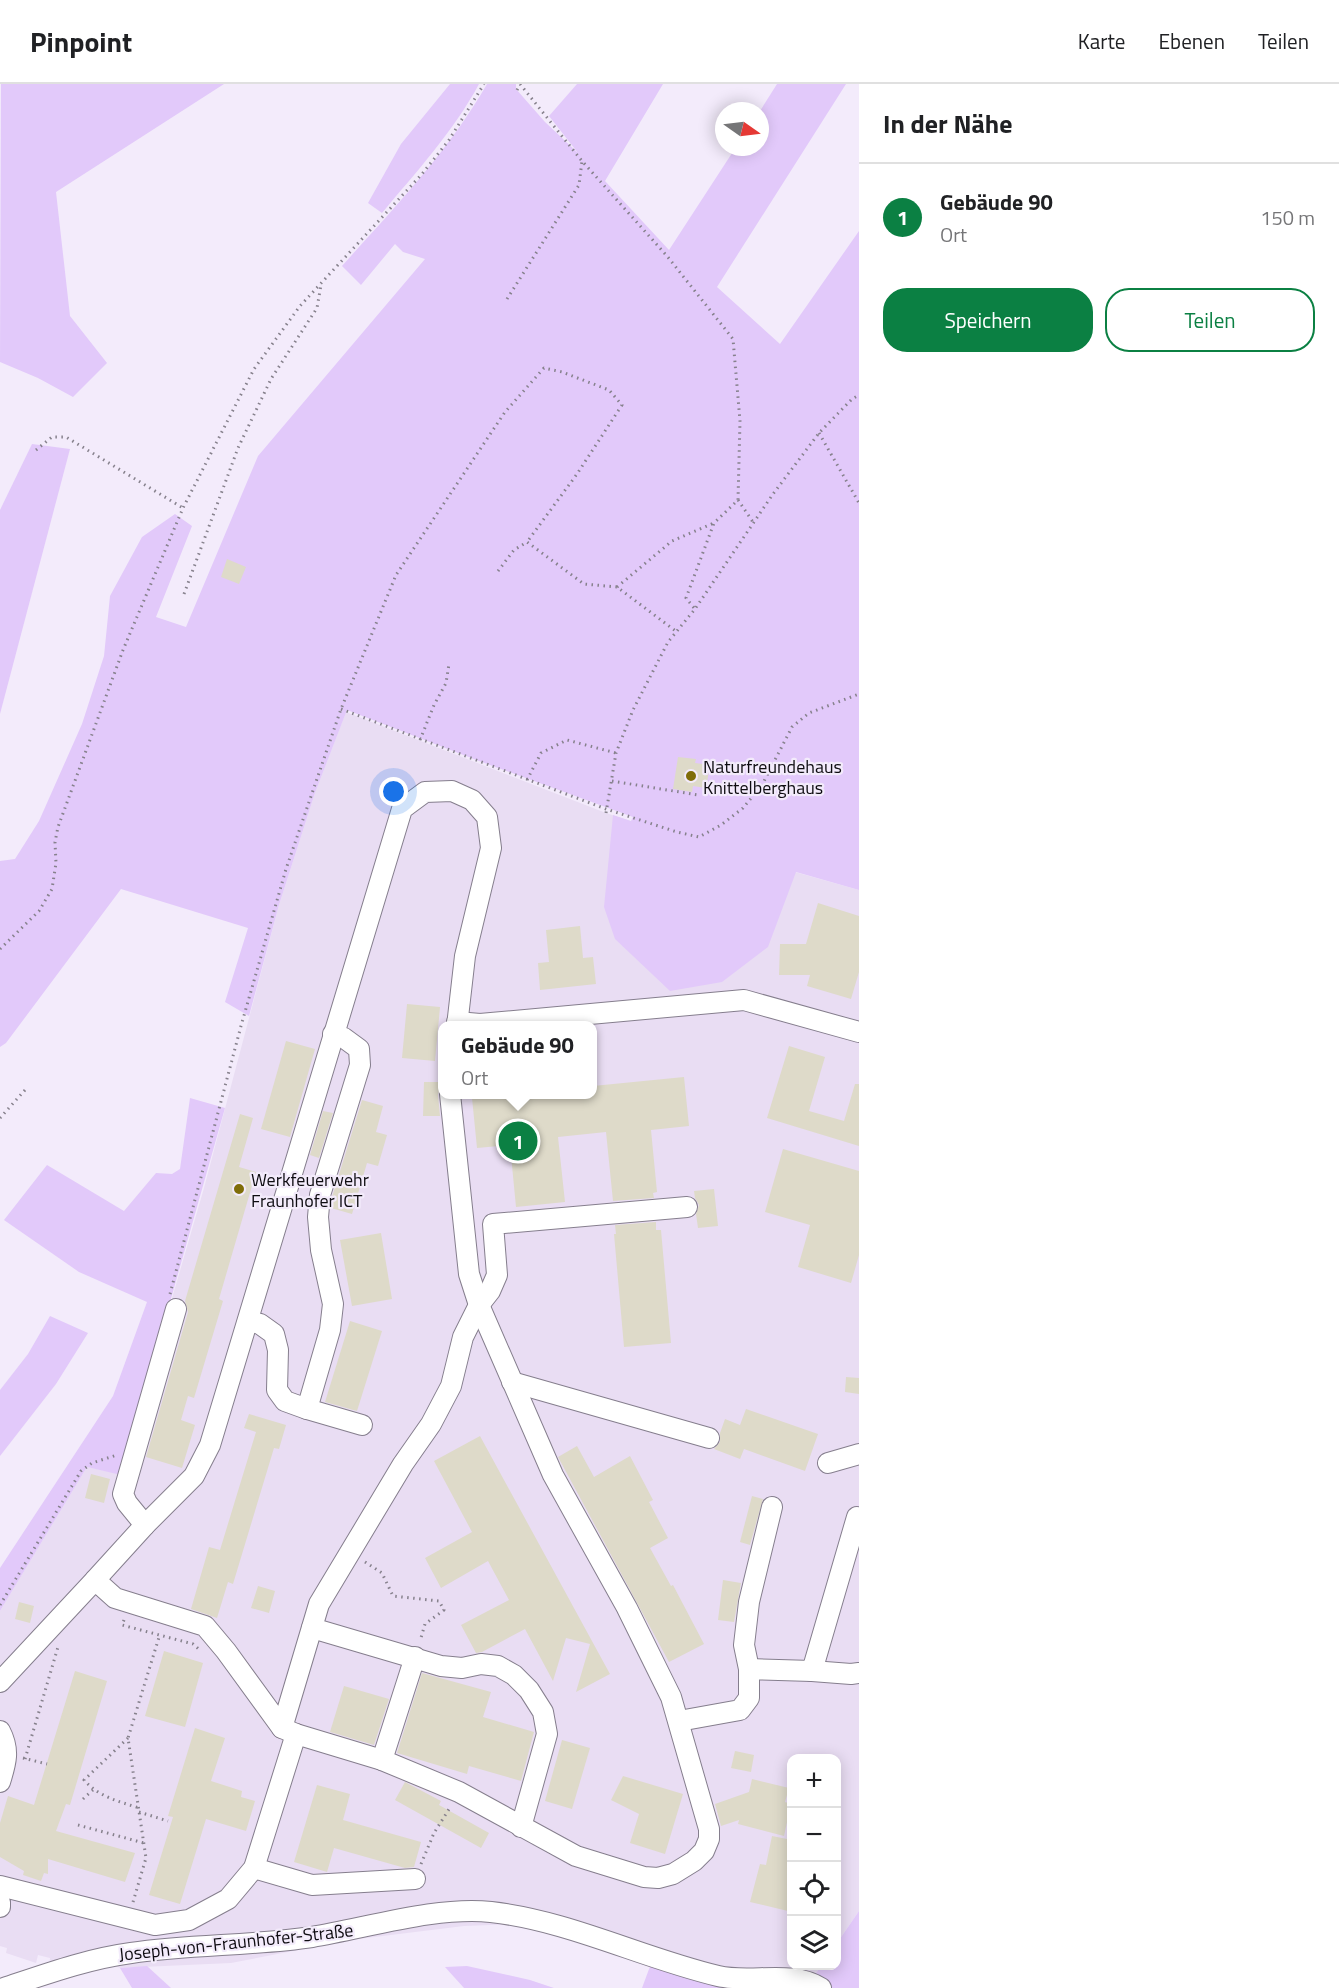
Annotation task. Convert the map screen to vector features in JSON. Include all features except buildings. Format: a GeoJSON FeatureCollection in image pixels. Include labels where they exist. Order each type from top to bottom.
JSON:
{"type":"FeatureCollection","features":[{"type":"Feature","properties":{"kind":"street"},"geometry":{"type":"LineString","coordinates":[[0,1682],[145,1525],[195,1476],[210,1445],[402,809],[424,792],[452,791],[472,800],[487,817],[491,848],[465,956],[457,1021]]}},
{"type":"Feature","properties":{"kind":"street"},"geometry":{"type":"LineString","coordinates":[[513,1021],[744,1000],[859,1032]]}},
{"type":"Feature","properties":{"kind":"street"},"geometry":{"type":"LineString","coordinates":[[307,1409],[330,1330],[333,1304],[321,1250],[318,1217],[320,1195],[360,1065],[359,1049],[344,1038],[333,1034]]}},
{"type":"Feature","properties":{"kind":"street"},"geometry":{"type":"LineString","coordinates":[[95,1580],[115,1598],[205,1626],[289,1731],[382,1760],[459,1792],[576,1856],[644,1877],[658,1878],[673,1874],[694,1861],[704,1851],[709,1839],[709,1829],[692,1777],[671,1697],[627,1608],[553,1475],[479,1305],[469,1274],[450,1099]]}},
{"type":"Feature","properties":{"kind":"street"},"geometry":{"type":"LineString","coordinates":[[0,1886],[155,1925],[189,1920],[228,1899],[254,1868],[319,1604],[403,1464],[431,1424],[451,1386],[464,1337],[479,1305],[490,1291],[496,1275],[493,1224],[687,1206]]}},
{"type":"Feature","properties":{"kind":"street"},"geometry":{"type":"LineString","coordinates":[[145,1525],[127,1503],[123,1494],[171,1307]]}},
{"type":"Feature","properties":{"kind":"street"},"geometry":{"type":"LineString","coordinates":[[248,1321],[260,1324],[274,1334],[278,1350],[277,1390],[285,1401],[362,1425]]}},
{"type":"Feature","properties":{"kind":"street"},"geometry":{"type":"LineString","coordinates":[[512,1382],[709,1438]]}},
{"type":"Feature","properties":{"kind":"street"},"geometry":{"type":"LineString","coordinates":[[828,1463],[859,1454]]}},
{"type":"Feature","properties":{"kind":"street"},"geometry":{"type":"LineString","coordinates":[[679,1721],[740,1710],[749,1698],[749,1669],[744,1645],[748,1602],[772,1507]]}},
{"type":"Feature","properties":{"kind":"street"},"geometry":{"type":"LineString","coordinates":[[812,1671],[857,1517]]}},
{"type":"Feature","properties":{"kind":"street"},"geometry":{"type":"LineString","coordinates":[[312,1628],[441,1666],[462,1668],[481,1664],[498,1666],[514,1675],[529,1690],[543,1712],[547,1734],[521,1827]]}},
{"type":"Feature","properties":{"kind":"street"},"geometry":{"type":"LineString","coordinates":[[382,1760],[415,1657]]}},
{"type":"Feature","properties":{"kind":"street"},"geometry":{"type":"LineString","coordinates":[[749,1669],[859,1673]]}},
{"type":"Feature","properties":{"kind":"street"},"geometry":{"type":"LineString","coordinates":[[0,1731],[6,1744],[16,1755],[0,1782]]}},
{"type":"Feature","properties":{"kind":"street"},"geometry":{"type":"LineString","coordinates":[[254,1868],[312,1885],[415,1879]]}},
{"type":"Feature","properties":{"kind":"street"},"geometry":{"type":"LineString","coordinates":[[0,1902],[0,1907]]}},
{"type":"Feature","properties":{"kind":"street","name":"Joseph-von-Fraunhofer-Straße"},"geometry":{"type":"LineString","coordinates":[[4,1988],[100,1958],[131,1953],[309,1937],[466,1911],[491,1912],[552,1925],[685,1968],[722,1977],[796,1979],[807,1981],[821,1988]]}},
{"type":"Feature","properties":{"kind":"path"},"geometry":{"type":"LineString","coordinates":[[0,949],[39,911],[52,889],[58,826],[123,650],[183,508],[254,369],[300,306],[422,174],[449,140],[484,84]]}},
{"type":"Feature","properties":{"kind":"path"},"geometry":{"type":"LineString","coordinates":[[517,90],[520,84],[582,161],[667,256],[733,339],[740,421],[738,500],[753,522]]}},
{"type":"Feature","properties":{"kind":"path"},"geometry":{"type":"LineString","coordinates":[[507,298],[579,185],[582,161]]}},
{"type":"Feature","properties":{"kind":"path"},"geometry":{"type":"LineString","coordinates":[[184,594],[237,448],[271,379],[317,308],[321,284]]}},
{"type":"Feature","properties":{"kind":"path"},"geometry":{"type":"LineString","coordinates":[[171,1307],[241,1026],[283,880],[341,709],[396,575],[505,412],[544,368],[562,372],[609,390],[622,405],[577,474],[526,542],[514,550],[498,571]]}},
{"type":"Feature","properties":{"kind":"path"},"geometry":{"type":"LineString","coordinates":[[606,811],[616,753],[633,710],[668,642],[695,609],[753,522],[819,433],[852,399],[859,395]]}},
{"type":"Feature","properties":{"kind":"path"},"geometry":{"type":"LineString","coordinates":[[819,433],[859,503]]}},
{"type":"Feature","properties":{"kind":"path"},"geometry":{"type":"LineString","coordinates":[[36,450],[52,437],[66,437],[183,508]]}},
{"type":"Feature","properties":{"kind":"path"},"geometry":{"type":"LineString","coordinates":[[617,587],[672,542],[714,523],[738,500]]}},
{"type":"Feature","properties":{"kind":"path"},"geometry":{"type":"LineString","coordinates":[[695,609],[686,598],[714,523]]}},
{"type":"Feature","properties":{"kind":"path"},"geometry":{"type":"LineString","coordinates":[[526,542],[584,585],[617,587],[677,632]]}},
{"type":"Feature","properties":{"kind":"path"},"geometry":{"type":"LineString","coordinates":[[420,740],[434,705],[447,683],[449,664]]}},
{"type":"Feature","properties":{"kind":"path"},"geometry":{"type":"LineString","coordinates":[[341,709],[606,811],[699,837],[721,825],[743,808],[762,785],[792,727],[809,713],[859,694]]}},
{"type":"Feature","properties":{"kind":"path"},"geometry":{"type":"LineString","coordinates":[[527,780],[541,753],[567,740],[616,753]]}},
{"type":"Feature","properties":{"kind":"path"},"geometry":{"type":"LineString","coordinates":[[612,781],[698,795]]}},
{"type":"Feature","properties":{"kind":"path"},"geometry":{"type":"LineString","coordinates":[[0,1118],[26,1090]]}},
{"type":"Feature","properties":{"kind":"path"},"geometry":{"type":"LineString","coordinates":[[0,1605],[81,1471],[92,1463],[123,1451]]}},
{"type":"Feature","properties":{"kind":"path"},"geometry":{"type":"LineString","coordinates":[[351,1553],[382,1573],[393,1596],[439,1601],[444,1610],[425,1624],[415,1657]]}},
{"type":"Feature","properties":{"kind":"path"},"geometry":{"type":"LineString","coordinates":[[126,1612],[122,1625],[193,1644],[202,1652]]}},
{"type":"Feature","properties":{"kind":"path"},"geometry":{"type":"LineString","coordinates":[[128,1918],[146,1858],[128,1738],[167,1614]]}},
{"type":"Feature","properties":{"kind":"path"},"geometry":{"type":"LineString","coordinates":[[22,1768],[16,1755],[60,1643]]}},
{"type":"Feature","properties":{"kind":"path"},"geometry":{"type":"LineString","coordinates":[[128,1738],[84,1780],[93,1790],[111,1799],[168,1821]]}},
{"type":"Feature","properties":{"kind":"path"},"geometry":{"type":"LineString","coordinates":[[16,1755],[47,1764]]}},
{"type":"Feature","properties":{"kind":"path"},"geometry":{"type":"LineString","coordinates":[[83,1799],[93,1790]]}},
{"type":"Feature","properties":{"kind":"path"},"geometry":{"type":"LineString","coordinates":[[415,1879],[434,1833],[459,1792]]}},
{"type":"Feature","properties":{"kind":"path"},"geometry":{"type":"LineString","coordinates":[[78,1825],[144,1843]]}},
{"type":"Feature","properties":{"kind":"shaded area"},"geometry":{"type":"Polygon","coordinates":[[[1,84],[224,84],[56,192],[70,316],[107,363],[73,397],[38,378],[0,362],[1,84]]]}},
{"type":"Feature","properties":{"kind":"shaded area"},"geometry":{"type":"Polygon","coordinates":[[[450,84],[479,84],[446,135],[382,213],[368,203],[401,144],[450,84]]]}},
{"type":"Feature","properties":{"kind":"shaded area"},"geometry":{"type":"Polygon","coordinates":[[[487,84],[516,84],[516,89],[545,122],[578,153],[549,116],[577,84],[663,84],[605,181],[669,250],[730,156],[769,156],[769,102],[766,102],[777,84],[846,84],[717,287],[780,344],[859,231],[859,890],[796,872],[768,947],[722,982],[670,991],[615,939],[604,907],[613,815],[631,821],[633,817],[347,710],[315,793],[279,905],[249,1016],[225,1002],[248,928],[121,889],[6,1043],[0,1047],[0,861],[15,859],[39,821],[82,724],[104,656],[110,596],[142,537],[175,514],[192,526],[156,617],[186,627],[258,456],[425,259],[403,252],[395,244],[361,285],[342,266],[438,156],[487,84]]]}},
{"type":"Feature","properties":{"kind":"shaded area"},"geometry":{"type":"Polygon","coordinates":[[[32,444],[70,449],[0,714],[0,510],[32,444]]]}},
{"type":"Feature","properties":{"kind":"shaded area"},"geometry":{"type":"Polygon","coordinates":[[[346,712],[606,813],[727,853],[859,890],[859,1911],[841,1937],[841,1754],[787,1754],[787,1970],[818,1970],[807,1986],[517,1924],[464,1926],[350,1940],[231,1963],[120,1968],[95,1957],[49,1969],[50,1958],[38,1955],[36,1963],[6,1953],[7,1948],[0,1946],[0,1611],[87,1467],[121,1474],[204,1188],[279,905],[315,793],[346,712]]]}},
{"type":"Feature","properties":{"kind":"shaded area"},"geometry":{"type":"Polygon","coordinates":[[[190,1098],[225,1108],[121,1475],[87,1467],[0,1611],[0,1568],[113,1396],[147,1302],[79,1272],[4,1220],[47,1165],[124,1211],[156,1173],[172,1174],[180,1169],[190,1098]]]}},
{"type":"Feature","properties":{"kind":"shaded area"},"geometry":{"type":"Polygon","coordinates":[[[50,1316],[88,1333],[56,1384],[0,1456],[0,1390],[28,1354],[50,1316]]]}},
{"type":"Feature","properties":{"kind":"shaded area"},"geometry":{"type":"Polygon","coordinates":[[[859,1911],[859,1988],[642,1988],[652,1961],[807,1986],[818,1970],[841,1970],[841,1937],[859,1911]]]}},
{"type":"Feature","properties":{"kind":"shaded area"},"geometry":{"type":"Polygon","coordinates":[[[147,1966],[171,1988],[132,1988],[120,1968],[147,1966]]]}},
{"type":"Feature","properties":{"kind":"shaded area"},"geometry":{"type":"Polygon","coordinates":[[[467,1966],[530,1980],[554,1988],[464,1988],[445,1967],[467,1966]]]}},
{"type":"Feature","properties":{"kind":"place","name":"Naturfreundehaus Knittelberghaus"},"geometry":{"type":"Point","coordinates":[691,776]}},
{"type":"Feature","properties":{"kind":"place","name":"Gebäude 90"},"geometry":{"type":"Point","coordinates":[518,1141]}},
{"type":"Feature","properties":{"kind":"place","name":"Werkfeuerwehr Fraunhofer ICT"},"geometry":{"type":"Point","coordinates":[239,1189]}}]}
